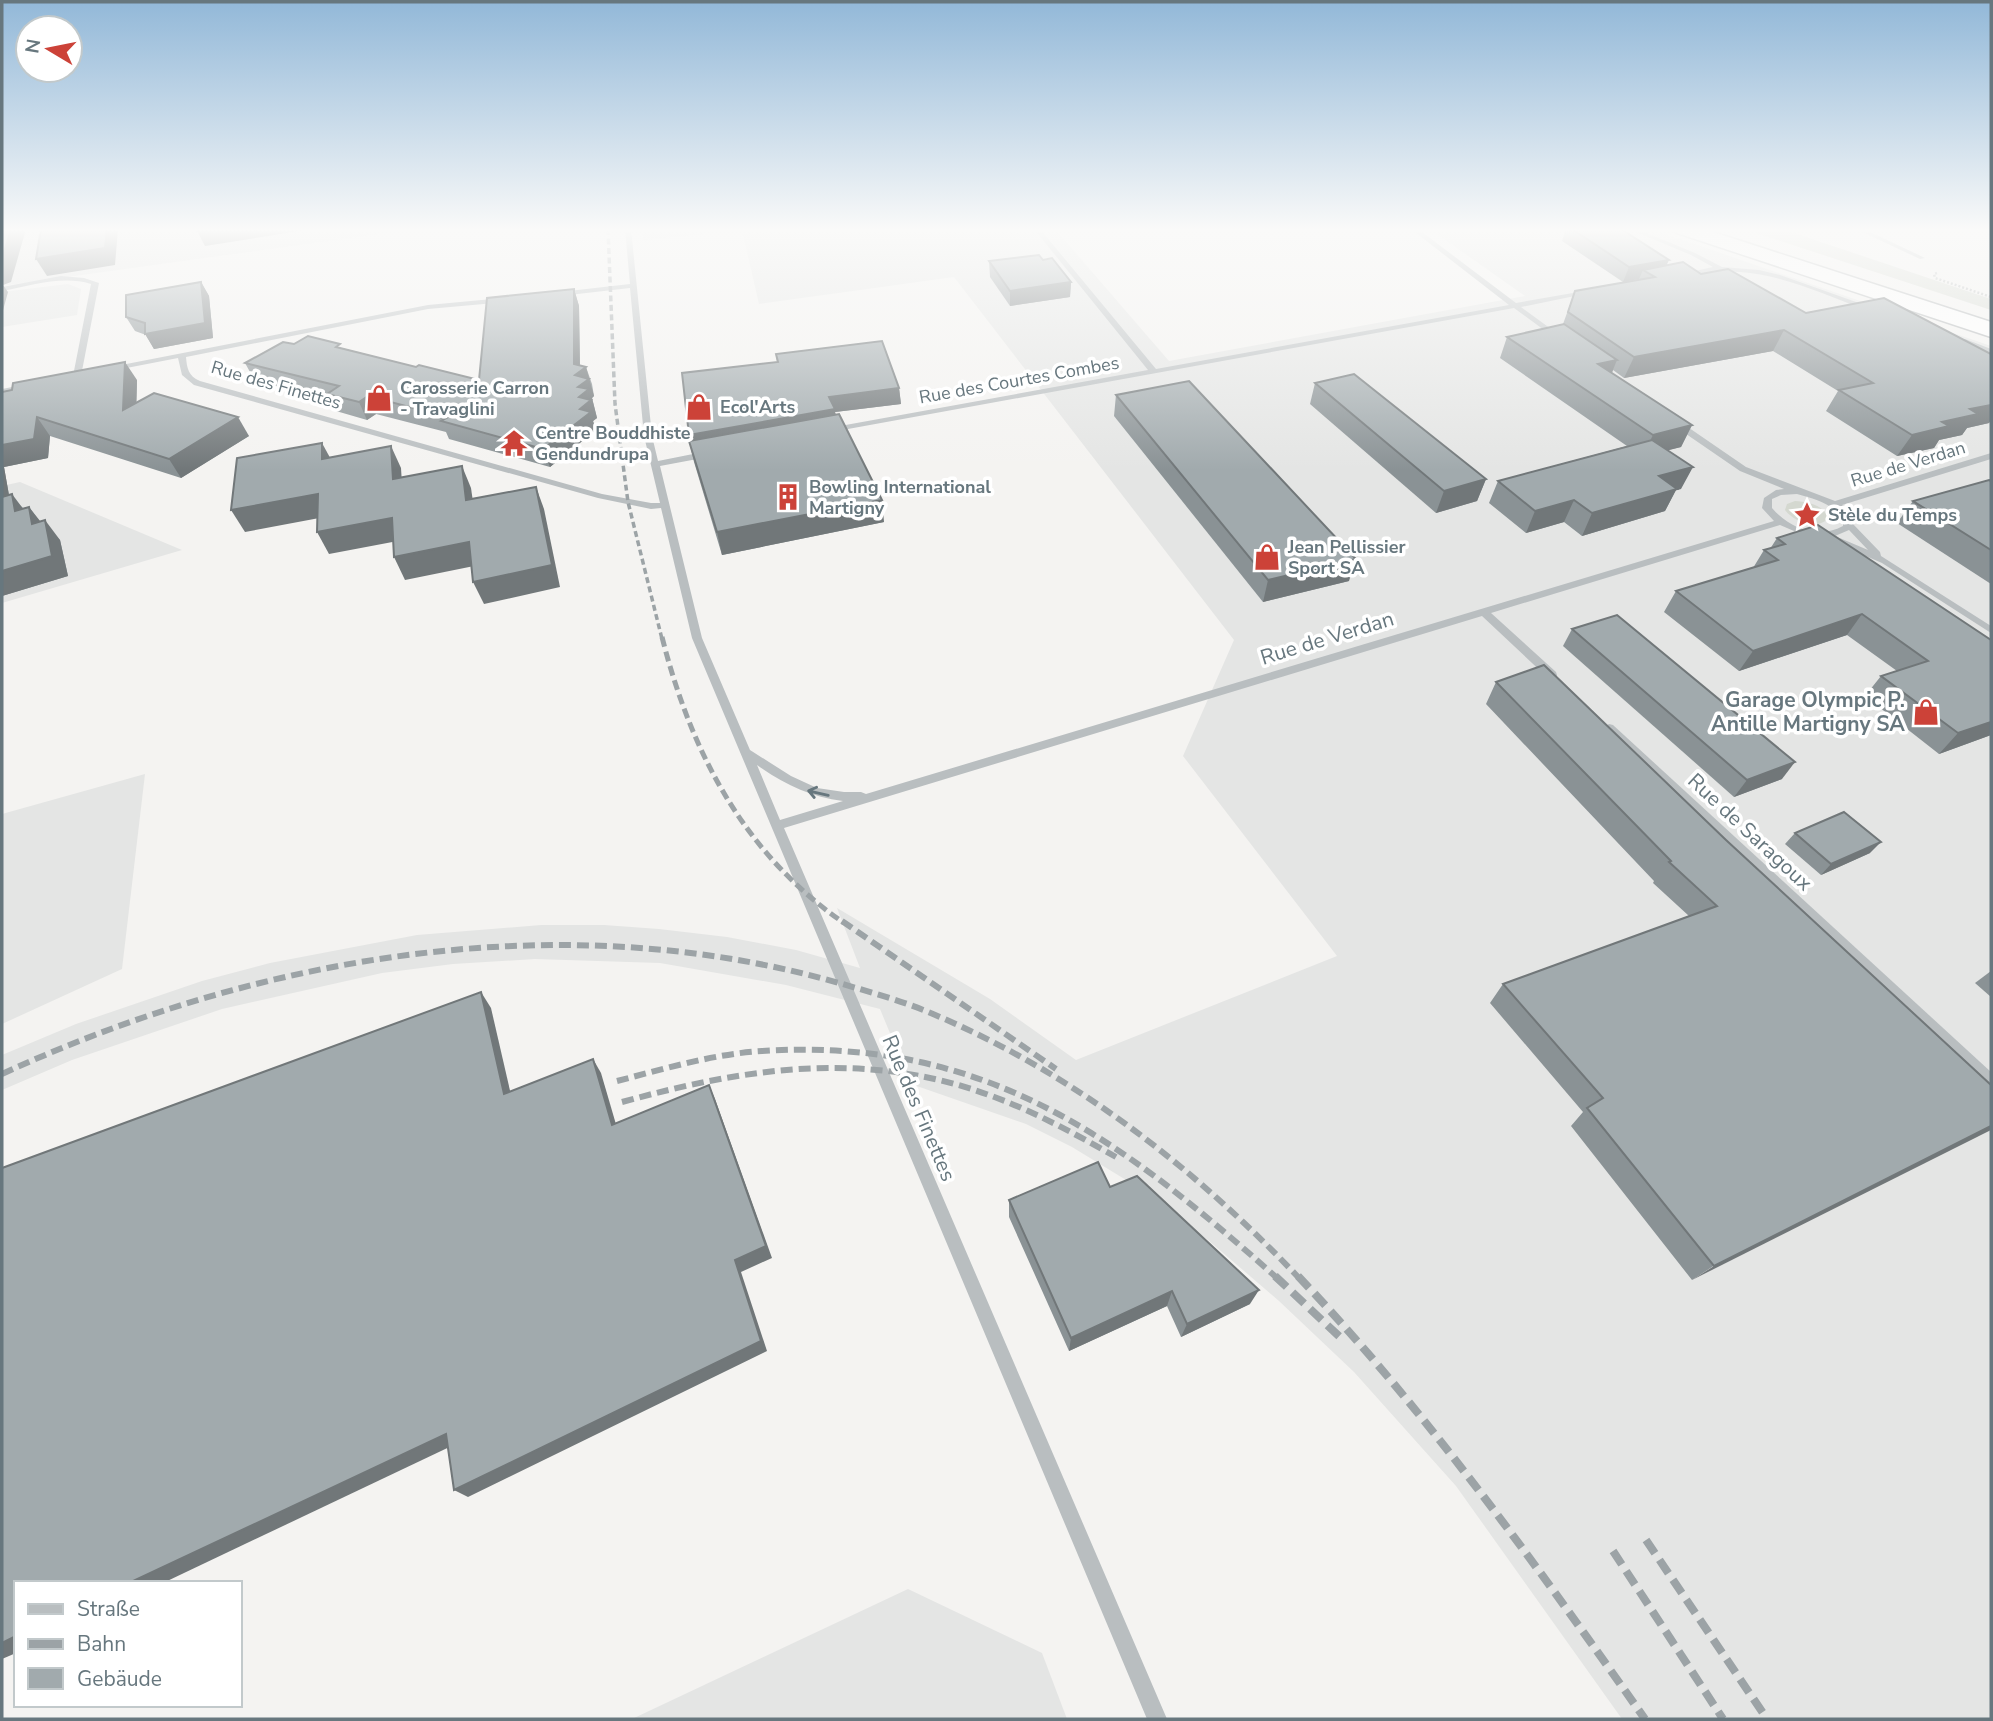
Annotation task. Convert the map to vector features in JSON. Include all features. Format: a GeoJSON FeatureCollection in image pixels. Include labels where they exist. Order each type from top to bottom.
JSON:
{"type":"FeatureCollection","features":[{"type":"Feature","properties":{"kind":"highway"},"geometry":{"type":"LineString","coordinates":[[1928,309],[1991,330]]}},
{"type":"Feature","properties":{"kind":"highway"},"geometry":{"type":"LineString","coordinates":[[1961,309],[1991,319]]}},
{"type":"Feature","properties":{"kind":"street"},"geometry":{"type":"LineString","coordinates":[[77,376],[90,309]]}},
{"type":"Feature","properties":{"kind":"street"},"geometry":{"type":"LineString","coordinates":[[103,371],[416,309]]}},
{"type":"Feature","properties":{"kind":"street","name":"Rue des Finettes"},"geometry":{"type":"LineString","coordinates":[[634,309],[648,436],[697,638],[1157,1719]]}},
{"type":"Feature","properties":{"kind":"street"},"geometry":{"type":"LineString","coordinates":[[1103,309],[1154,372]]}},
{"type":"Feature","properties":{"kind":"street","name":"Rue des Courtes Combes"},"geometry":{"type":"LineString","coordinates":[[815,434],[1491,309]]}},
{"type":"Feature","properties":{"kind":"street"},"geometry":{"type":"LineString","coordinates":[[1520,309],[1569,347]]}},
{"type":"Feature","properties":{"kind":"street"},"geometry":{"type":"LineString","coordinates":[[1872,309],[1879,312]]}},
{"type":"Feature","properties":{"kind":"street"},"geometry":{"type":"LineString","coordinates":[[1954,338],[1991,352]]}},
{"type":"Feature","properties":{"kind":"street","name":"Rue des Finettes"},"geometry":{"type":"LineString","coordinates":[[182,355],[185,374],[189,380],[197,383],[601,495],[651,506],[663,505]]}},
{"type":"Feature","properties":{"kind":"street"},"geometry":{"type":"LineString","coordinates":[[65,378],[90,373]]}},
{"type":"Feature","properties":{"kind":"street"},"geometry":{"type":"LineString","coordinates":[[2,391],[42,383]]}},
{"type":"Feature","properties":{"kind":"street"},"geometry":{"type":"LineString","coordinates":[[1671,420],[1743,469],[1835,504],[1846,514],[1848,524],[1885,561]]}},
{"type":"Feature","properties":{"kind":"street"},"geometry":{"type":"LineString","coordinates":[[654,464],[722,452]]}},
{"type":"Feature","properties":{"kind":"street","name":"Rue de Verdan"},"geometry":{"type":"LineString","coordinates":[[1835,504],[1991,456]]}},
{"type":"Feature","properties":{"kind":"street"},"geometry":{"type":"LineString","coordinates":[[1743,469],[1768,499],[1769,512],[1781,522],[1800,530],[1822,534],[1885,561],[1991,631]]}},
{"type":"Feature","properties":{"kind":"street"},"geometry":{"type":"LineString","coordinates":[[1768,499],[1779,492],[1797,491]]}},
{"type":"Feature","properties":{"kind":"street","name":"Rue de Verdan"},"geometry":{"type":"LineString","coordinates":[[776,825],[1781,522]]}},
{"type":"Feature","properties":{"kind":"street"},"geometry":{"type":"LineString","coordinates":[[1822,534],[1841,531],[1848,524]]}},
{"type":"Feature","properties":{"kind":"street"},"geometry":{"type":"LineString","coordinates":[[1483,611],[1563,685]]}},
{"type":"Feature","properties":{"kind":"street","name":"Rue de Saragoux"},"geometry":{"type":"LineString","coordinates":[[1603,722],[1991,1081]]}},
{"type":"Feature","properties":{"kind":"street","name":"Rue de Verdan"},"geometry":{"type":"LineString","coordinates":[[745,751],[800,788],[845,797],[886,793]]}},
{"type":"Feature","properties":{"kind":"shaded area"},"geometry":{"type":"Polygon","coordinates":[[[2,309],[78,309],[77,315],[2,327],[2,309]]]}},
{"type":"Feature","properties":{"kind":"shaded area"},"geometry":{"type":"Polygon","coordinates":[[[979,309],[1124,309],[1169,361],[1452,309],[1884,309],[1991,346],[1991,1719],[1622,1719],[1456,1486],[1354,1372],[1279,1301],[1208,1240],[1131,1183],[1072,1147],[1026,1124],[911,1084],[880,1009],[786,985],[660,963],[535,959],[453,964],[382,973],[222,1009],[72,1060],[2,1090],[2,1055],[76,1024],[202,981],[270,963],[417,935],[541,925],[604,925],[727,937],[796,950],[860,968],[837,908],[990,999],[1076,1060],[1337,956],[1183,756],[1234,640],[979,309]]]}},
{"type":"Feature","properties":{"kind":"shaded area"},"geometry":{"type":"Polygon","coordinates":[[[20,482],[182,550],[2,603],[2,486],[20,482]]]}},
{"type":"Feature","properties":{"kind":"shaded area"},"geometry":{"type":"Polygon","coordinates":[[[1795,501],[1820,507],[1828,519],[1811,524],[1794,518],[1785,510],[1787,504],[1795,501]]]}},
{"type":"Feature","properties":{"kind":"shaded area"},"geometry":{"type":"Polygon","coordinates":[[[145,774],[122,969],[2,1024],[2,814],[145,774]]]}},
{"type":"Feature","properties":{"kind":"shaded area"},"geometry":{"type":"Polygon","coordinates":[[[908,1589],[1042,1653],[1067,1719],[632,1719],[908,1589]]]}},
{"type":"Feature","properties":{"kind":"building"},"geometry":{"type":"Polygon","coordinates":[[[126,309],[204,309],[205,323],[145,334],[145,323],[126,317],[126,309]]]}},
{"type":"Feature","properties":{"kind":"building"},"geometry":{"type":"Polygon","coordinates":[[[486,309],[574,309],[574,364],[586,367],[575,375],[589,379],[578,387],[589,389],[579,397],[591,400],[580,409],[591,412],[543,449],[441,421],[448,417],[368,396],[359,402],[327,394],[339,386],[245,363],[283,342],[294,344],[308,336],[340,344],[336,347],[479,380],[486,309]]]}},
{"type":"Feature","properties":{"kind":"building"},"geometry":{"type":"Polygon","coordinates":[[[1569,309],[1799,309],[1806,313],[1825,309],[1906,309],[1991,354],[1991,405],[1970,409],[1978,414],[1942,422],[1949,426],[1912,435],[1839,390],[1873,383],[1784,330],[1634,357],[1568,312],[1569,309]]]}},
{"type":"Feature","properties":{"kind":"building"},"geometry":{"type":"Polygon","coordinates":[[[1564,324],[1617,360],[1598,364],[1692,425],[1653,435],[1507,337],[1564,324]]]}},
{"type":"Feature","properties":{"kind":"building"},"geometry":{"type":"Polygon","coordinates":[[[882,341],[899,388],[829,397],[835,409],[689,435],[682,373],[778,362],[776,354],[882,341]]]}},
{"type":"Feature","properties":{"kind":"building"},"geometry":{"type":"Polygon","coordinates":[[[125,362],[123,410],[154,393],[238,417],[169,459],[37,417],[34,439],[2,445],[2,392],[12,390],[13,383],[125,362]]]}},
{"type":"Feature","properties":{"kind":"building"},"geometry":{"type":"Polygon","coordinates":[[[1354,374],[1486,479],[1444,491],[1315,383],[1354,374]]]}},
{"type":"Feature","properties":{"kind":"building"},"geometry":{"type":"Polygon","coordinates":[[[1189,381],[1356,559],[1268,580],[1116,395],[1189,381]]]}},
{"type":"Feature","properties":{"kind":"building","name":"Bowling International Martigny"},"geometry":{"type":"Polygon","coordinates":[[[839,414],[882,500],[717,532],[689,441],[839,414]]]}},
{"type":"Feature","properties":{"kind":"building"},"geometry":{"type":"Polygon","coordinates":[[[1652,440],[1693,467],[1659,476],[1677,489],[1592,513],[1574,500],[1535,511],[1498,481],[1652,440]]]}},
{"type":"Feature","properties":{"kind":"building"},"geometry":{"type":"Polygon","coordinates":[[[322,443],[322,459],[391,446],[393,479],[462,466],[466,500],[536,487],[552,565],[473,582],[469,542],[394,557],[392,518],[317,532],[318,494],[231,510],[237,458],[322,443]]]}},
{"type":"Feature","properties":{"kind":"building"},"geometry":{"type":"Polygon","coordinates":[[[1989,480],[1991,550],[1913,501],[1989,480]]]}},
{"type":"Feature","properties":{"kind":"building"},"geometry":{"type":"Polygon","coordinates":[[[12,494],[15,511],[29,507],[32,524],[45,520],[52,556],[2,571],[2,497],[12,494]]]}},
{"type":"Feature","properties":{"kind":"building"},"geometry":{"type":"Polygon","coordinates":[[[1818,525],[1991,640],[1991,722],[1958,733],[1881,676],[1928,661],[1862,614],[1753,651],[1676,591],[1778,560],[1764,550],[1785,544],[1777,538],[1818,525]]]}},
{"type":"Feature","properties":{"kind":"building"},"geometry":{"type":"Polygon","coordinates":[[[1617,615],[1795,762],[1747,780],[1572,629],[1617,615]]]}},
{"type":"Feature","properties":{"kind":"building"},"geometry":{"type":"Polygon","coordinates":[[[1544,665],[1726,840],[1991,1085],[1991,1126],[1714,1266],[1587,1108],[1603,1098],[1503,984],[1717,906],[1669,862],[1671,861],[1496,682],[1544,665]]]}},
{"type":"Feature","properties":{"kind":"building"},"geometry":{"type":"Polygon","coordinates":[[[1844,812],[1881,842],[1831,864],[1795,833],[1844,812]]]}},
{"type":"Feature","properties":{"kind":"building"},"geometry":{"type":"Polygon","coordinates":[[[481,992],[504,1094],[593,1059],[612,1125],[709,1085],[766,1246],[735,1260],[761,1341],[454,1490],[446,1434],[133,1581],[14,1581],[14,1637],[2,1643],[2,1168],[481,992]]]}},
{"type":"Feature","properties":{"kind":"building"},"geometry":{"type":"Polygon","coordinates":[[[1098,1162],[1110,1187],[1137,1176],[1259,1290],[1187,1324],[1172,1291],[1071,1338],[1009,1200],[1098,1162]]]}},
{"type":"Feature","properties":{"kind":"railway"},"geometry":{"type":"LineString","coordinates":[[611,309],[615,404],[628,502],[662,639]]}},
{"type":"Feature","properties":{"kind":"railway"},"geometry":{"type":"LineString","coordinates":[[662,637],[689,720],[726,797],[750,833],[777,865],[809,896],[844,923]]}},
{"type":"Feature","properties":{"kind":"railway"},"geometry":{"type":"LineString","coordinates":[[842,921],[1056,1069]]}},
{"type":"Feature","properties":{"kind":"railway"},"geometry":{"type":"LineString","coordinates":[[2,1074],[101,1033],[203,998],[308,972],[414,954],[521,946],[628,947],[734,959],[839,983],[910,1005],[985,1038],[1035,1065],[1083,1094],[1174,1162],[1259,1237],[1299,1278]]}},
{"type":"Feature","properties":{"kind":"railway"},"geometry":{"type":"LineString","coordinates":[[617,1081],[707,1059],[762,1051],[841,1051],[914,1061],[981,1079],[1044,1106],[1103,1141],[1161,1181],[1277,1278]]}},
{"type":"Feature","properties":{"kind":"railway"},"geometry":{"type":"LineString","coordinates":[[622,1102],[763,1072],[810,1068],[903,1073],[950,1083],[997,1098],[1043,1118],[1116,1157]]}},
{"type":"Feature","properties":{"kind":"railway"},"geometry":{"type":"LineString","coordinates":[[1275,1276],[1342,1339]]}},
{"type":"Feature","properties":{"kind":"railway"},"geometry":{"type":"LineString","coordinates":[[1298,1276],[1346,1328],[1436,1436],[1522,1547],[1645,1719]]}},
{"type":"Feature","properties":{"kind":"railway"},"geometry":{"type":"LineString","coordinates":[[1646,1540],[1767,1719]]}},
{"type":"Feature","properties":{"kind":"railway"},"geometry":{"type":"LineString","coordinates":[[1613,1551],[1723,1719]]}},
{"type":"Feature","properties":{"kind":"place","name":"Carosserie Carron - Travaglini"},"geometry":{"type":"Point","coordinates":[379,398]}},
{"type":"Feature","properties":{"kind":"place","name":"Ecol'Arts"},"geometry":{"type":"Point","coordinates":[699,407]}},
{"type":"Feature","properties":{"kind":"place","name":"Centre Bouddhiste Gendundrupa"},"geometry":{"type":"Point","coordinates":[514,443]}},
{"type":"Feature","properties":{"kind":"place","name":"Bowling International Martigny"},"geometry":{"type":"Point","coordinates":[788,497]}},
{"type":"Feature","properties":{"kind":"place","name":"Stèle du Temps"},"geometry":{"type":"Point","coordinates":[1807,515]}},
{"type":"Feature","properties":{"kind":"place","name":"Jean Pellissier Sport SA"},"geometry":{"type":"Point","coordinates":[1267,557]}},
{"type":"Feature","properties":{"kind":"place","name":"Garage Olympic P. Antille Martigny SA"},"geometry":{"type":"Point","coordinates":[1926,712]}}]}
